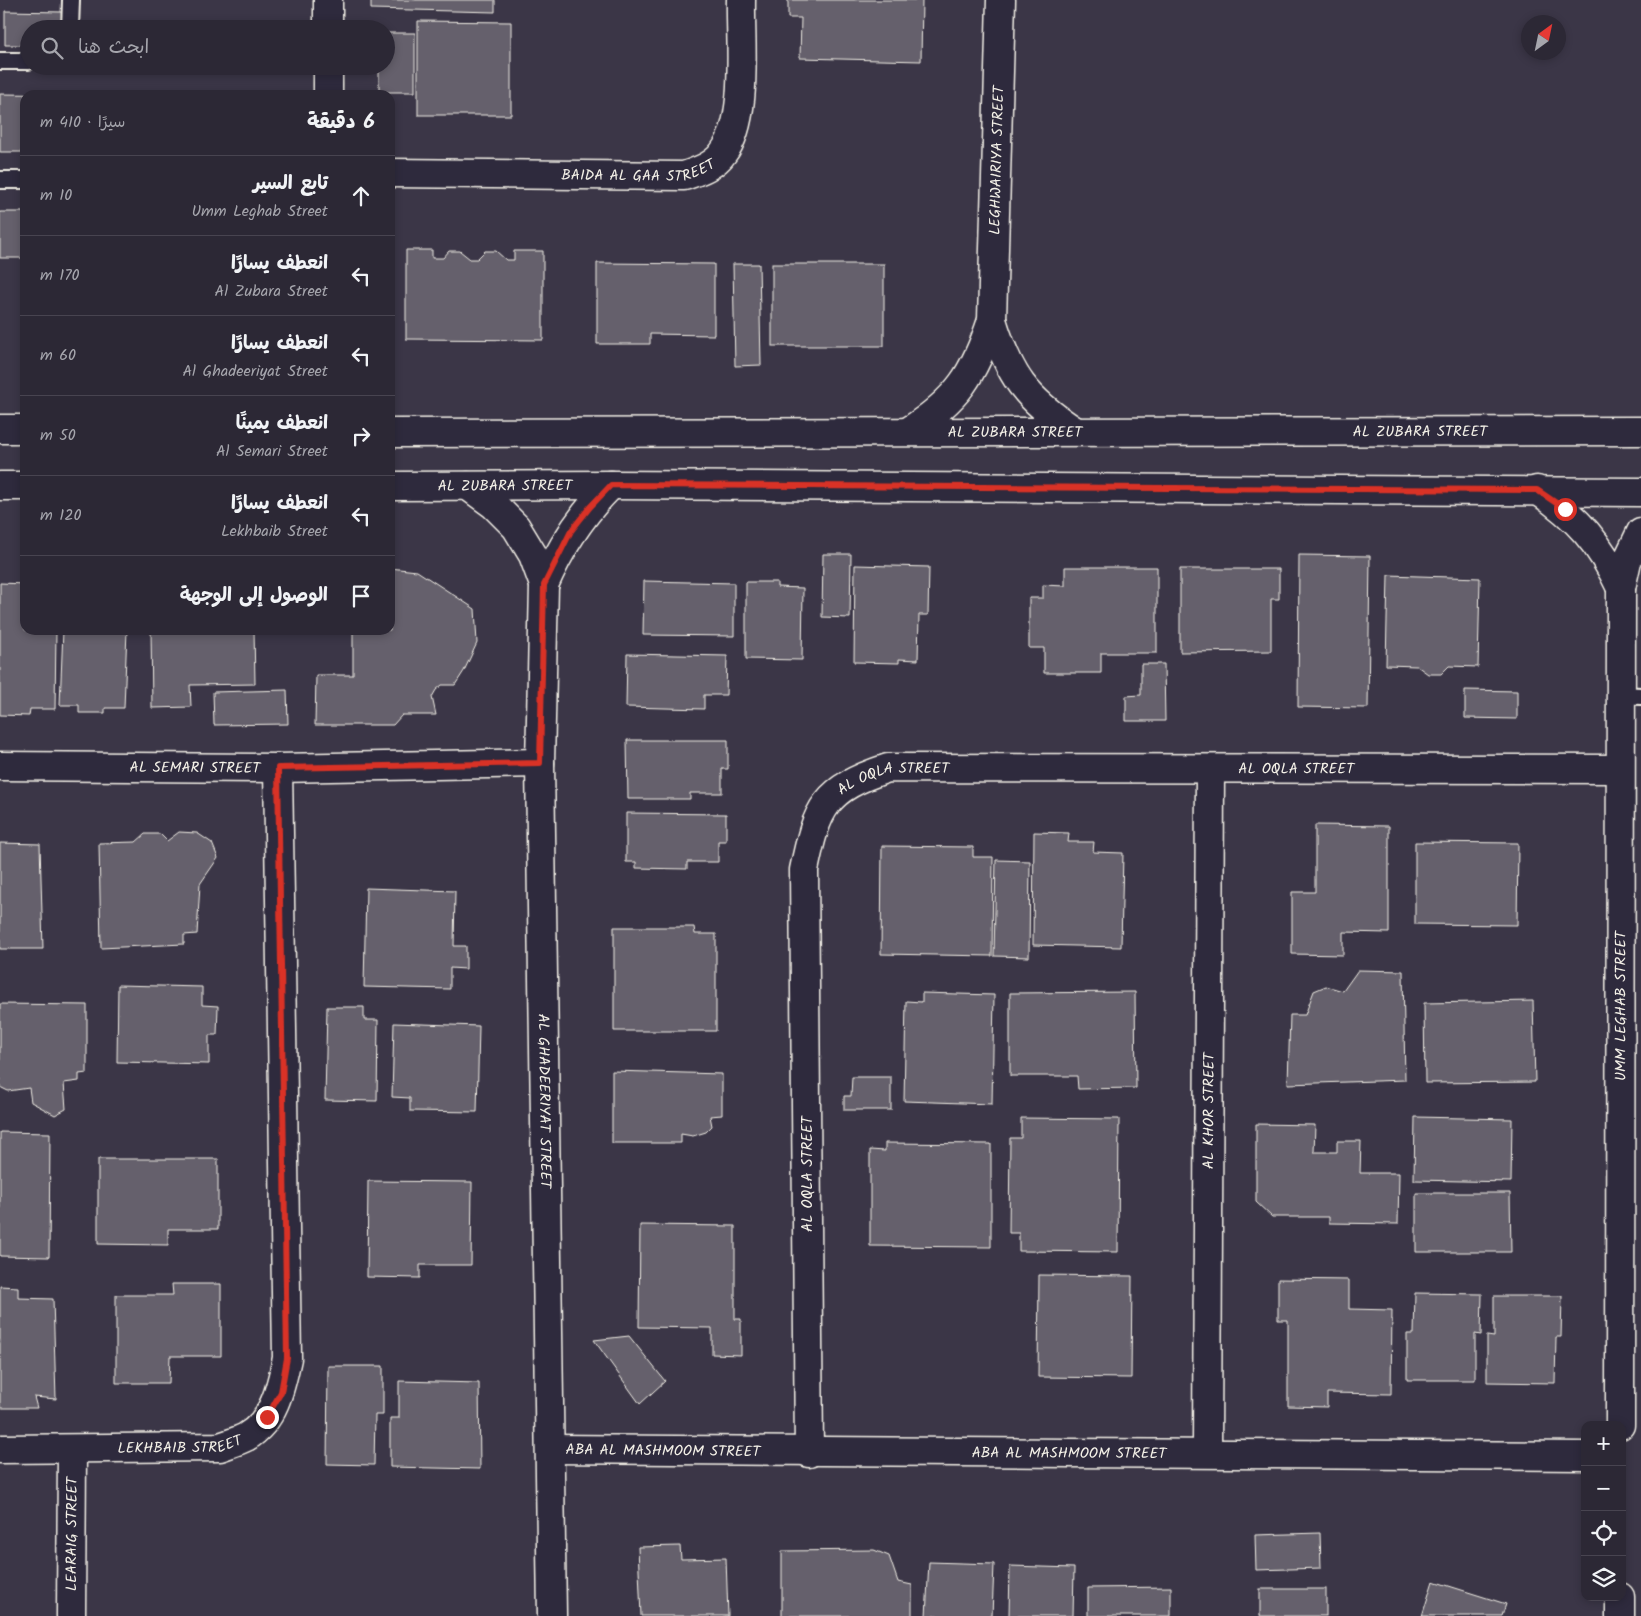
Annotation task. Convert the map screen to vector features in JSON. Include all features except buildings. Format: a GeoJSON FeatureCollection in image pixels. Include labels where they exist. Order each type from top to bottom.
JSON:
{"type":"FeatureCollection","features":[{"type":"Feature","properties":{"kind":"street"},"geometry":{"type":"LineString","coordinates":[[328,0],[328,20]]}},
{"type":"Feature","properties":{"kind":"street","name":"BAIDA AL GAA STREET"},"geometry":{"type":"LineString","coordinates":[[395,173],[684,176],[706,168],[723,154],[736,130],[740,102],[741,0]]}},
{"type":"Feature","properties":{"kind":"street","name":"LEGHWAIRIYA STREET"},"geometry":{"type":"LineString","coordinates":[[909,431],[934,415],[961,388],[980,357],[992,320],[1001,0]]}},
{"type":"Feature","properties":{"kind":"street"},"geometry":{"type":"LineString","coordinates":[[328,75],[328,90]]}},
{"type":"Feature","properties":{"kind":"street","name":"LEGHWAIRIYA STREET"},"geometry":{"type":"LineString","coordinates":[[992,320],[1003,355],[1021,386],[1045,411],[1075,431]]}},
{"type":"Feature","properties":{"kind":"street"},"geometry":{"type":"LineString","coordinates":[[0,429],[20,429]]}},
{"type":"Feature","properties":{"kind":"street","name":"AL ZUBARA STREET"},"geometry":{"type":"LineString","coordinates":[[396,429],[1641,431]]}},
{"type":"Feature","properties":{"kind":"street","name":"AL ZUBARA STREET"},"geometry":{"type":"LineString","coordinates":[[395,486],[611,485],[1641,492]]}},
{"type":"Feature","properties":{"kind":"street","name":"AL GHADEERIYAT STREET"},"geometry":{"type":"LineString","coordinates":[[544,585],[571,531],[611,485]]}},
{"type":"Feature","properties":{"kind":"street"},"geometry":{"type":"LineString","coordinates":[[0,486],[20,486]]}},
{"type":"Feature","properties":{"kind":"street","name":"AL GHADEERIYAT STREET"},"geometry":{"type":"LineString","coordinates":[[468,486],[494,505],[516,527],[533,555],[544,585],[540,763],[552,1616]]}},
{"type":"Feature","properties":{"kind":"street","name":"UMM LEGHAB STREET"},"geometry":{"type":"LineString","coordinates":[[1537,490],[1565,509],[1588,532],[1607,558],[1621,588]]}},
{"type":"Feature","properties":{"kind":"street","name":"UMM LEGHAB STREET"},"geometry":{"type":"LineString","coordinates":[[1620,1421],[1631,1156],[1620,769],[1630,696],[1621,588],[1627,562],[1641,532]]}},
{"type":"Feature","properties":{"kind":"street","name":"AL SEMARI STREET"},"geometry":{"type":"LineString","coordinates":[[0,766],[278,768],[540,763]]}},
{"type":"Feature","properties":{"kind":"street","name":"LEKHBAIB STREET"},"geometry":{"type":"LineString","coordinates":[[0,1449],[72,1450],[220,1447],[247,1436],[267,1417],[281,1392],[287,1358],[278,768]]}},
{"type":"Feature","properties":{"kind":"street","name":"AL OQLA STREET"},"geometry":{"type":"LineString","coordinates":[[809,1453],[804,870],[812,830],[829,798],[857,778],[888,768],[1210,770],[1620,769]]}},
{"type":"Feature","properties":{"kind":"street","name":"AL KHOR STREET"},"geometry":{"type":"LineString","coordinates":[[1206,1452],[1210,770]]}},
{"type":"Feature","properties":{"kind":"street","name":"ABA AL MASHMOOM STREET"},"geometry":{"type":"LineString","coordinates":[[551,1449],[809,1453],[1206,1452],[1581,1456]]}},
{"type":"Feature","properties":{"kind":"street","name":"LEARAIG STREET"},"geometry":{"type":"LineString","coordinates":[[71,1616],[72,1450]]}},
{"type":"Feature","properties":{"kind":"street"},"geometry":{"type":"LineString","coordinates":[[1620,1601],[1620,1616]]}},
{"type":"Feature","properties":{"kind":"lane"},"geometry":{"type":"LineString","coordinates":[[70,0],[70,20]]}},
{"type":"Feature","properties":{"kind":"lane"},"geometry":{"type":"LineString","coordinates":[[0,61],[20,61]]}},
{"type":"Feature","properties":{"kind":"lane"},"geometry":{"type":"LineString","coordinates":[[0,180],[20,180]]}},
{"type":"Feature","properties":{"kind":"route"},"geometry":{"type":"LineString","coordinates":[[267,1417],[281,1392],[287,1358],[278,768],[540,763],[544,585],[556,557],[571,531],[611,485],[1537,490],[1565,509]]}}]}
